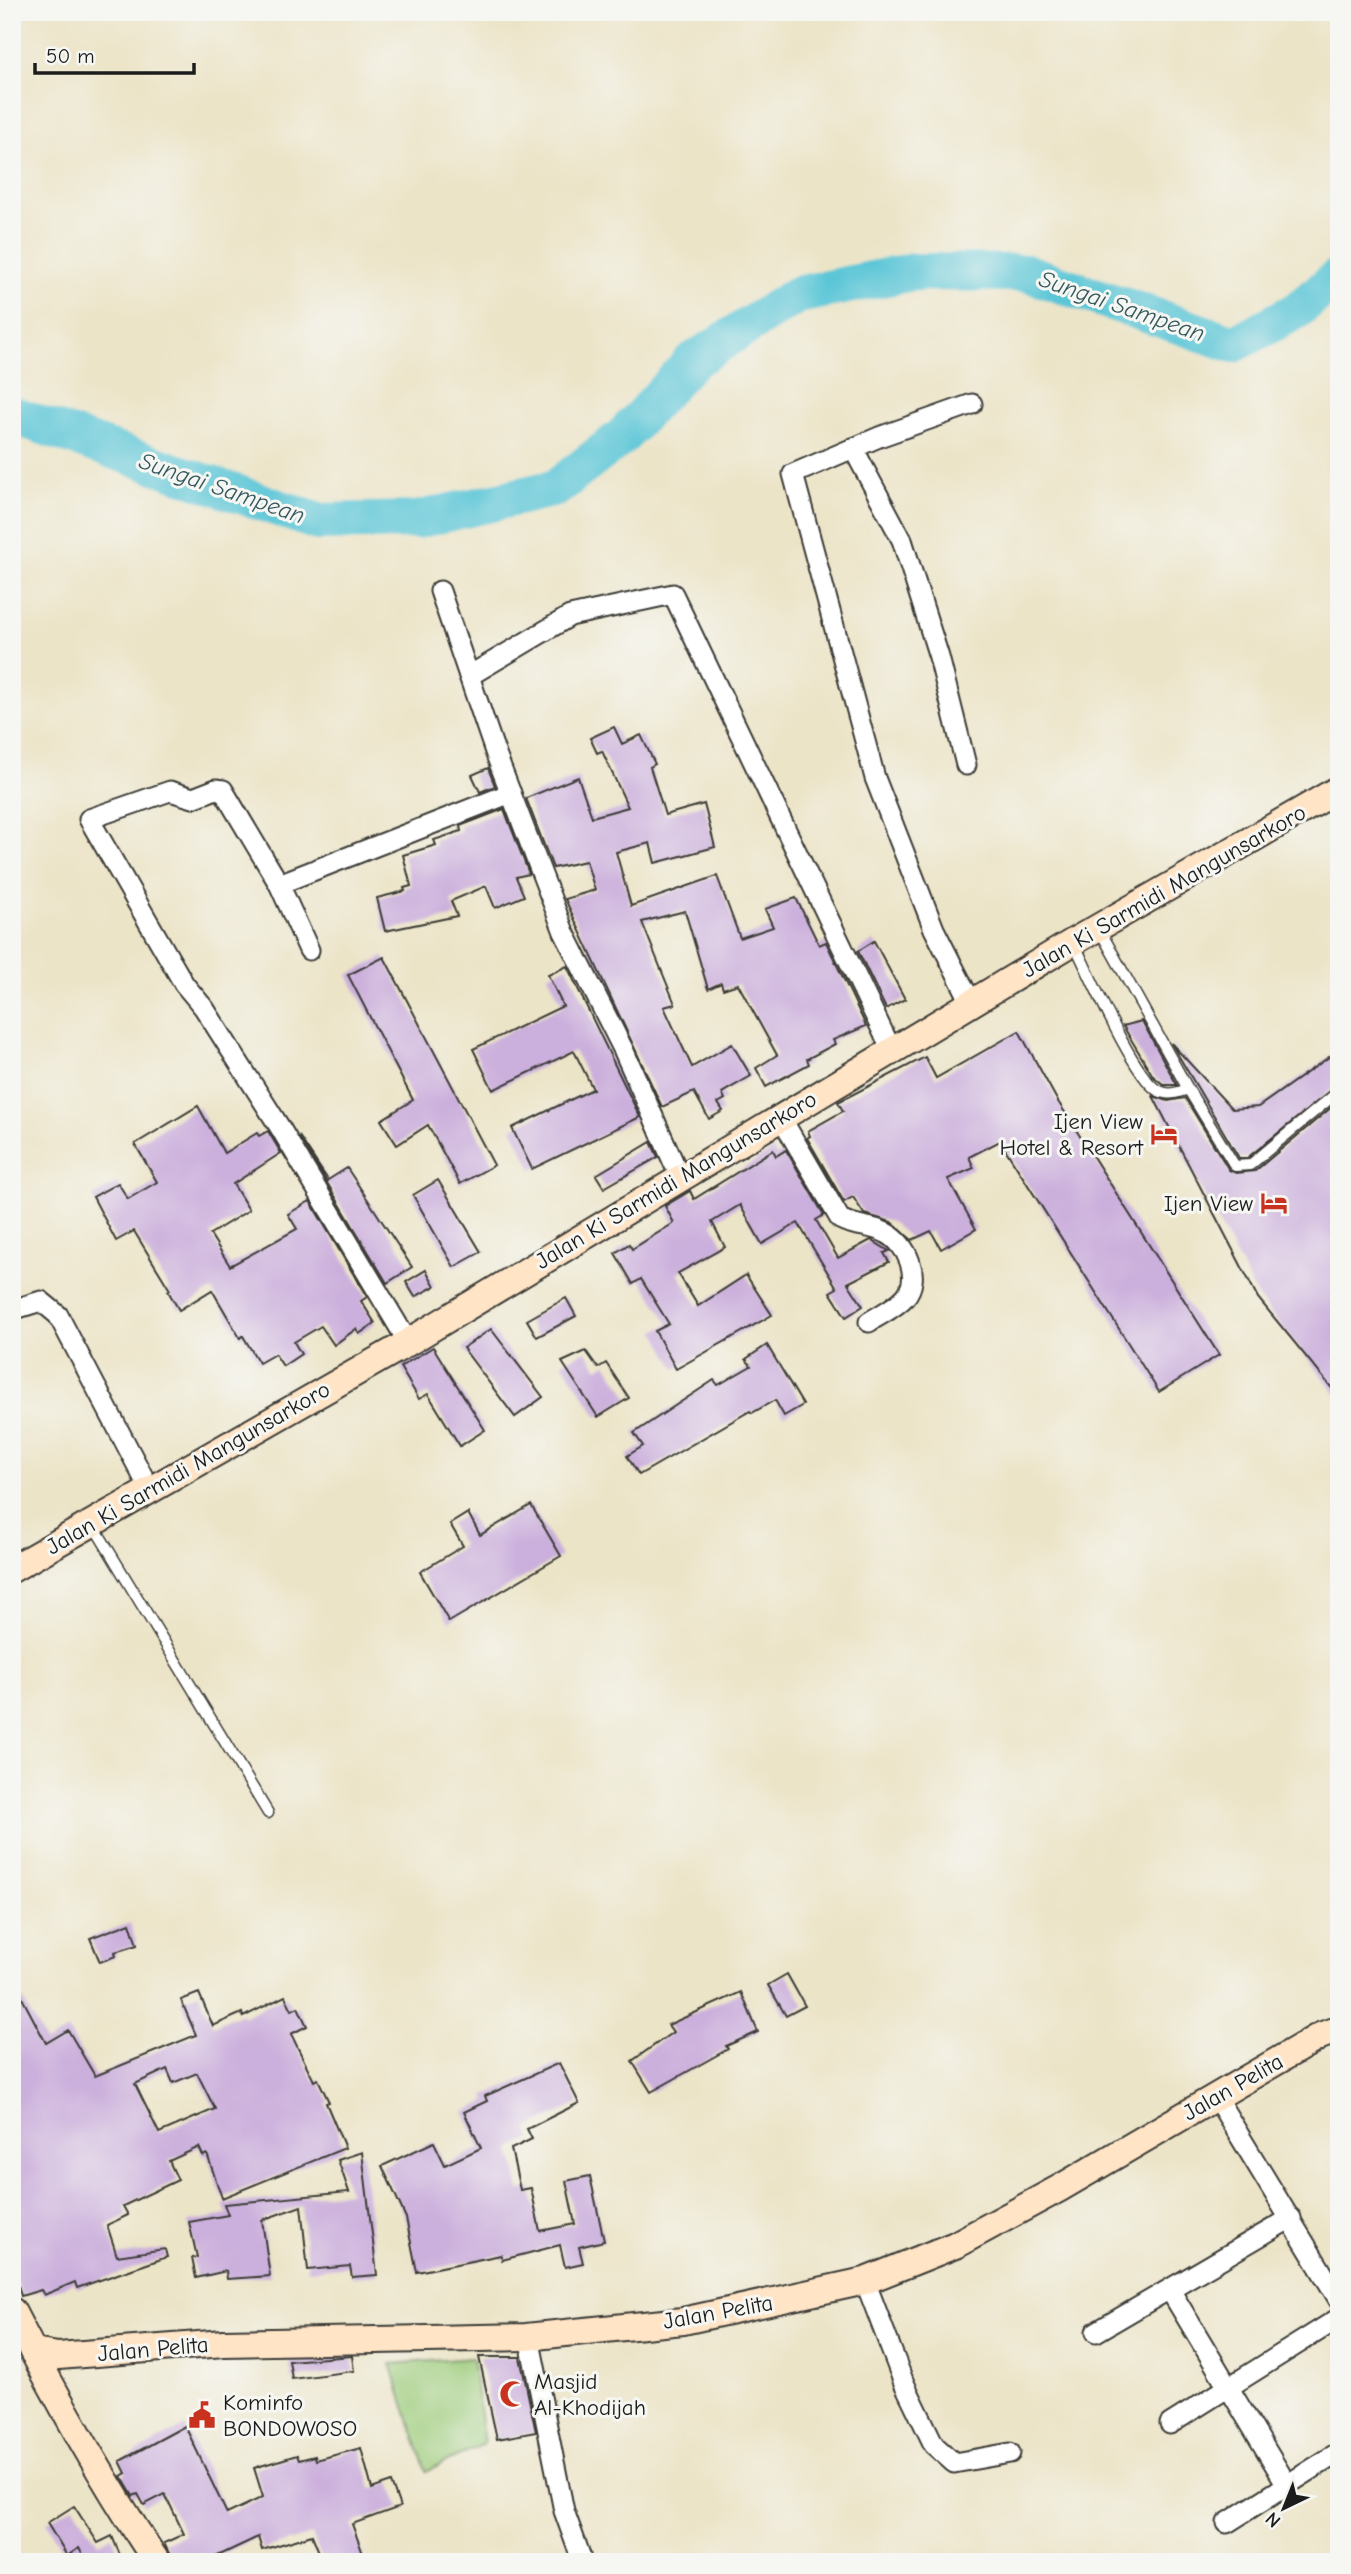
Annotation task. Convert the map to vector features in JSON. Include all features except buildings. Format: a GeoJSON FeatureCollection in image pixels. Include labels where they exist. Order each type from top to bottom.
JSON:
{"type":"FeatureCollection","features":[{"type":"Feature","properties":{"kind":"main road","name":"Jalan Ki Sarmidi Mangunsarkoro"},"geometry":{"type":"LineString","coordinates":[[12,1569],[149,1488],[408,1342],[1098,927],[1339,789]]}},
{"type":"Feature","properties":{"kind":"main road","name":"Jalan Pelita"},"geometry":{"type":"LineString","coordinates":[[20,2334],[58,2356],[224,2343],[529,2337],[683,2321],[865,2281],[956,2245],[1320,2036],[1339,2029]]}},
{"type":"Feature","properties":{"kind":"main road"},"geometry":{"type":"LineString","coordinates":[[20,2334],[118,2503],[157,2562]]}},
{"type":"Feature","properties":{"kind":"street"},"geometry":{"type":"LineString","coordinates":[[972,404],[853,448],[793,474],[875,778],[934,929],[972,1004]]}},
{"type":"Feature","properties":{"kind":"street"},"geometry":{"type":"LineString","coordinates":[[853,448],[902,540],[939,657],[966,765]]}},
{"type":"Feature","properties":{"kind":"street"},"geometry":{"type":"LineString","coordinates":[[440,591],[511,793],[564,932],[623,1049],[680,1177]]}},
{"type":"Feature","properties":{"kind":"street"},"geometry":{"type":"LineString","coordinates":[[469,676],[570,616],[673,594],[892,1051]]}},
{"type":"Feature","properties":{"kind":"street"},"geometry":{"type":"LineString","coordinates":[[309,950],[279,884],[223,790],[216,789],[193,798],[170,791],[89,821],[184,984],[204,1008],[279,1126],[408,1342]]}},
{"type":"Feature","properties":{"kind":"street"},"geometry":{"type":"LineString","coordinates":[[279,884],[511,793]]}},
{"type":"Feature","properties":{"kind":"street"},"geometry":{"type":"LineString","coordinates":[[780,1116],[840,1219],[852,1225],[886,1232],[898,1241],[906,1252],[912,1280],[907,1296],[869,1322]]}},
{"type":"Feature","properties":{"kind":"street"},"geometry":{"type":"LineString","coordinates":[[12,1310],[41,1301],[58,1315],[149,1488]]}},
{"type":"Feature","properties":{"kind":"street"},"geometry":{"type":"LineString","coordinates":[[1216,2097],[1339,2300]]}},
{"type":"Feature","properties":{"kind":"street"},"geometry":{"type":"LineString","coordinates":[[1096,2332],[1291,2218]]}},
{"type":"Feature","properties":{"kind":"street"},"geometry":{"type":"LineString","coordinates":[[865,2281],[904,2383],[934,2445],[954,2463],[1010,2453]]}},
{"type":"Feature","properties":{"kind":"street"},"geometry":{"type":"LineString","coordinates":[[1170,2290],[1287,2485]]}},
{"type":"Feature","properties":{"kind":"street"},"geometry":{"type":"LineString","coordinates":[[1170,2424],[1339,2318]]}},
{"type":"Feature","properties":{"kind":"street"},"geometry":{"type":"LineString","coordinates":[[529,2337],[564,2511],[580,2555],[579,2562]]}},
{"type":"Feature","properties":{"kind":"street"},"geometry":{"type":"LineString","coordinates":[[1227,2523],[1339,2452]]}},
{"type":"Feature","properties":{"kind":"lane"},"geometry":{"type":"LineString","coordinates":[[1098,927],[1188,1089],[1235,1166],[1243,1168],[1339,1091]]}},
{"type":"Feature","properties":{"kind":"lane"},"geometry":{"type":"LineString","coordinates":[[1073,942],[1144,1078],[1164,1093],[1175,1094],[1188,1089]]}},
{"type":"Feature","properties":{"kind":"lane"},"geometry":{"type":"LineString","coordinates":[[91,1522],[268,1813]]}},
{"type":"Feature","properties":{"kind":"green space"},"geometry":{"type":"Polygon","coordinates":[[[472,2358],[484,2444],[426,2471],[391,2364],[472,2358]]]}},
{"type":"Feature","properties":{"kind":"waterway","name":"Sungai Sampean"},"geometry":{"type":"LineString","coordinates":[[12,415],[318,522],[416,520],[556,488],[624,435],[691,362],[797,295],[912,272],[1027,273],[1234,344],[1296,311],[1339,276]]}},
{"type":"Feature","properties":{"kind":"place","name":"Ijen View Hotel & Resort"},"geometry":{"type":"Point","coordinates":[1164,1134]}},
{"type":"Feature","properties":{"kind":"place","name":"Ijen View"},"geometry":{"type":"Point","coordinates":[1274,1203]}},
{"type":"Feature","properties":{"kind":"place","name":"Masjid Al-Khodijah"},"geometry":{"type":"Point","coordinates":[513,2394]}},
{"type":"Feature","properties":{"kind":"place","name":"Kominfo BONDOWOSO"},"geometry":{"type":"Point","coordinates":[202,2415]}}]}
